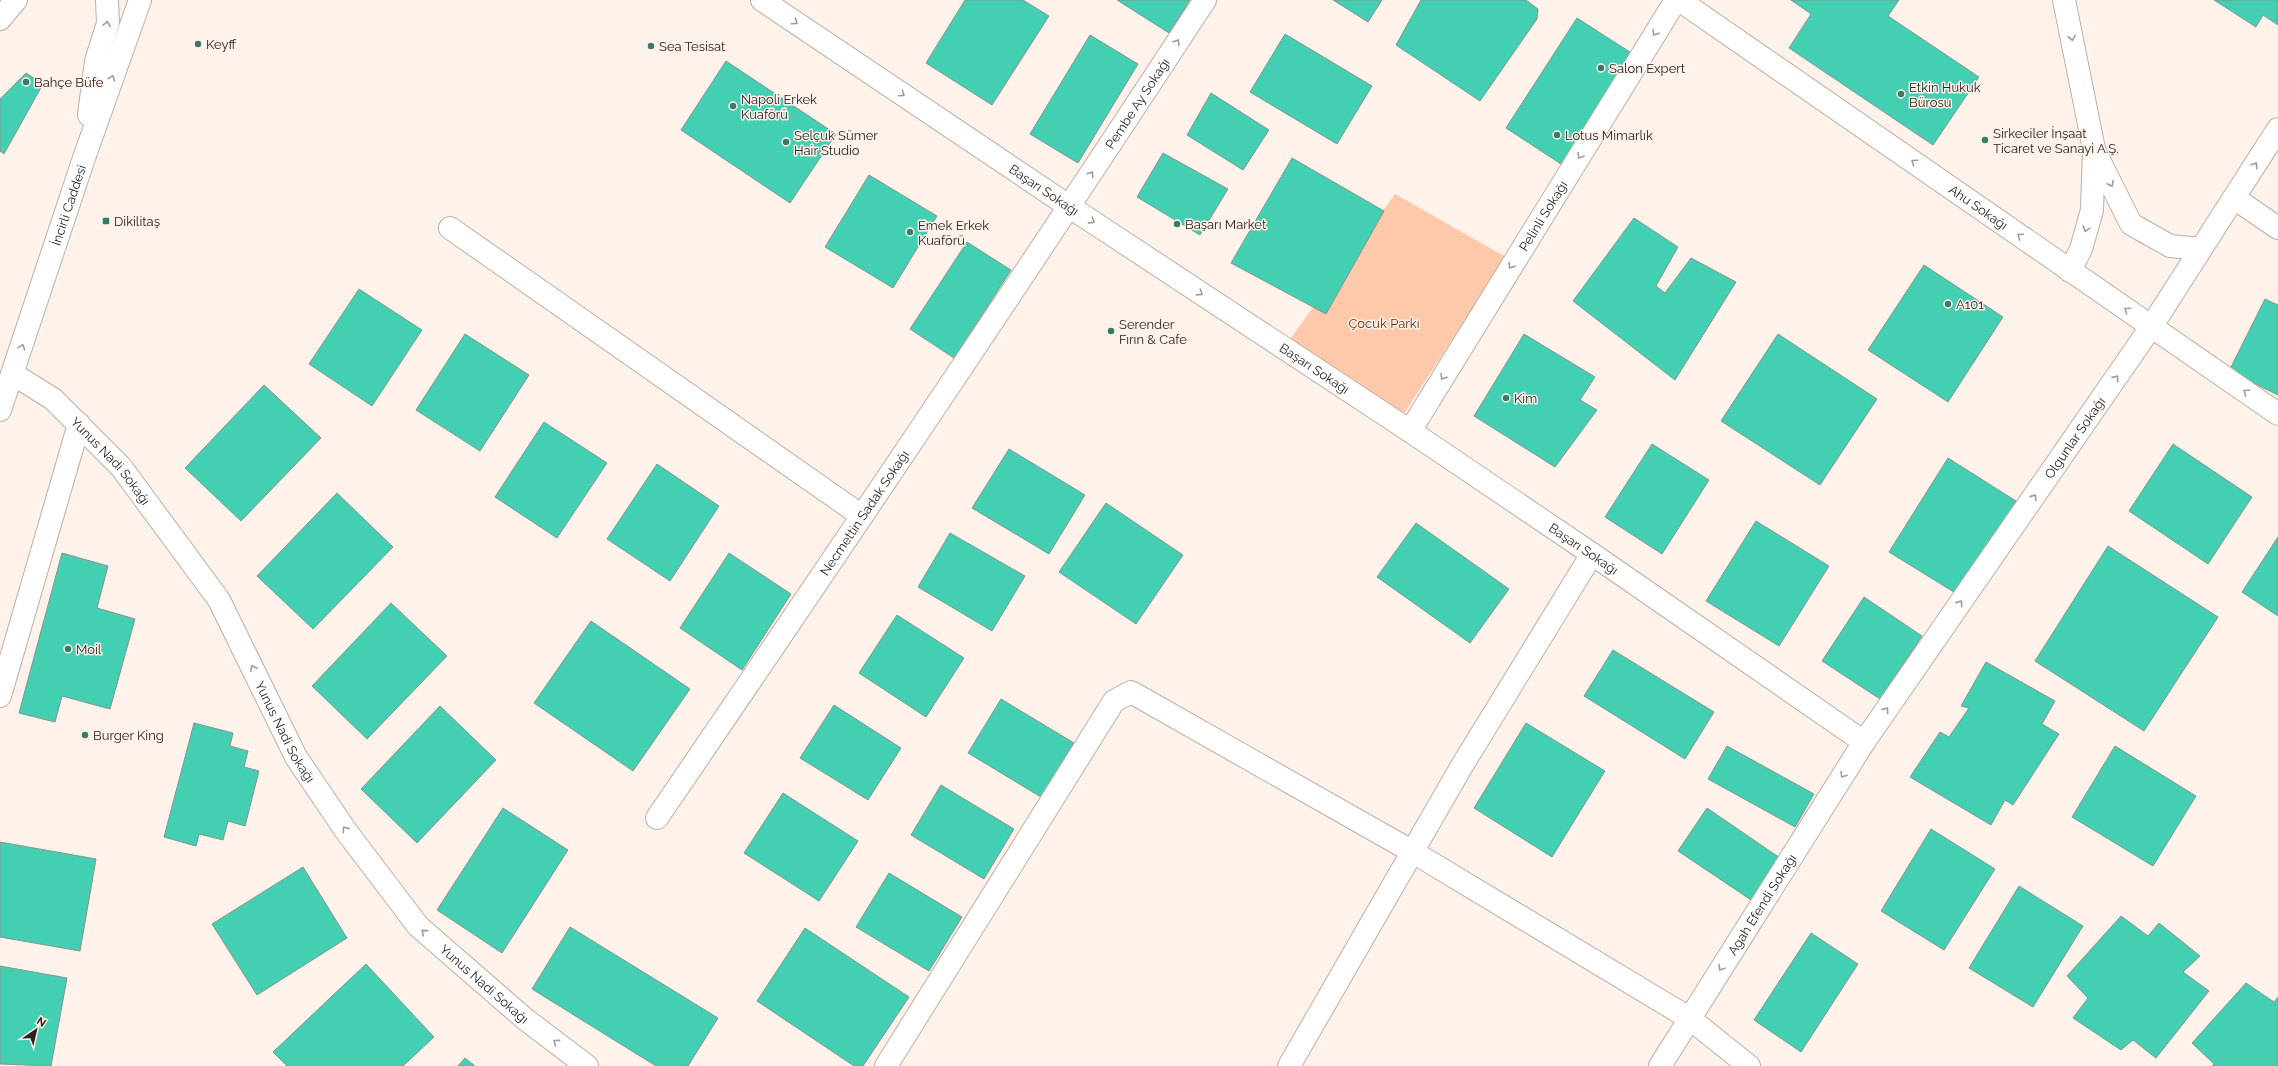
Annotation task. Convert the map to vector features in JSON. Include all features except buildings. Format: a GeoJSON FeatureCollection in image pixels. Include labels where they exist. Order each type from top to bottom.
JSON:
{"type":"FeatureCollection","features":[{"type":"Feature","properties":{"kind":"street"},"geometry":{"type":"LineString","coordinates":[[0,19],[16,0]]}},
{"type":"Feature","properties":{"kind":"street"},"geometry":{"type":"LineString","coordinates":[[84,158],[96,61],[108,23],[107,0]]}},
{"type":"Feature","properties":{"kind":"street","name":"İncirli Caddesi"},"geometry":{"type":"LineString","coordinates":[[0,410],[84,158],[140,0]]}},
{"type":"Feature","properties":{"kind":"street","name":"Başarı Sokağı"},"geometry":{"type":"LineString","coordinates":[[763,0],[1070,207],[1410,431],[1592,554],[1864,742]]}},
{"type":"Feature","properties":{"kind":"street","name":"Pembe Ay Sokağı"},"geometry":{"type":"LineString","coordinates":[[1070,207],[1205,0]]}},
{"type":"Feature","properties":{"kind":"street","name":"Pelinli Sokağı"},"geometry":{"type":"LineString","coordinates":[[1410,431],[1676,0]]}},
{"type":"Feature","properties":{"kind":"street","name":"Ahu Sokağı"},"geometry":{"type":"LineString","coordinates":[[1679,0],[2278,414]]}},
{"type":"Feature","properties":{"kind":"street"},"geometry":{"type":"LineString","coordinates":[[2064,0],[2094,149],[2092,210],[2080,249],[2070,271]]}},
{"type":"Feature","properties":{"kind":"street","name":"Olgunlar Sokağı"},"geometry":{"type":"LineString","coordinates":[[1864,742],[2151,327],[2278,129]]}},
{"type":"Feature","properties":{"kind":"street"},"geometry":{"type":"LineString","coordinates":[[2094,149],[2130,224],[2170,246],[2201,249]]}},
{"type":"Feature","properties":{"kind":"street"},"geometry":{"type":"LineString","coordinates":[[2234,198],[2278,228]]}},
{"type":"Feature","properties":{"kind":"street","name":"Necmettin Sadak Sokağı"},"geometry":{"type":"LineString","coordinates":[[656,818],[1070,207]]}},
{"type":"Feature","properties":{"kind":"street"},"geometry":{"type":"LineString","coordinates":[[450,228],[862,516]]}},
{"type":"Feature","properties":{"kind":"street","name":"Yunus Nadi Sokağı"},"geometry":{"type":"LineString","coordinates":[[13,374],[53,399],[121,467],[219,600],[296,757],[346,831],[418,926],[525,1019],[587,1066]]}},
{"type":"Feature","properties":{"kind":"street"},"geometry":{"type":"LineString","coordinates":[[0,696],[79,424]]}},
{"type":"Feature","properties":{"kind":"street"},"geometry":{"type":"LineString","coordinates":[[1289,1066],[1463,764],[1592,554]]}},
{"type":"Feature","properties":{"kind":"street"},"geometry":{"type":"LineString","coordinates":[[886,1066],[1114,701],[1131,692],[1413,852],[1689,1018],[1749,1066]]}},
{"type":"Feature","properties":{"kind":"street","name":"Agah Efendi Sokağı"},"geometry":{"type":"LineString","coordinates":[[1660,1066],[1864,742]]}},
{"type":"Feature","properties":{"kind":"green space","name":"Çocuk Parkı"},"geometry":{"type":"Polygon","coordinates":[[[1395,194],[1506,257],[1403,415],[1288,342],[1395,194]]]}},
{"type":"Feature","properties":{"kind":"place","name":"Keyff"},"geometry":{"type":"Point","coordinates":[198,44]}},
{"type":"Feature","properties":{"kind":"place","name":"Sea Tesisat"},"geometry":{"type":"Point","coordinates":[651,46]}},
{"type":"Feature","properties":{"kind":"place","name":"Salon Expert"},"geometry":{"type":"Point","coordinates":[1601,68]}},
{"type":"Feature","properties":{"kind":"place","name":"Bahçe Büfe"},"geometry":{"type":"Point","coordinates":[26,82]}},
{"type":"Feature","properties":{"kind":"place","name":"Etkin Hukuk Bürosu"},"geometry":{"type":"Point","coordinates":[1901,94]}},
{"type":"Feature","properties":{"kind":"place","name":"Napoli Erkek Kuaförü"},"geometry":{"type":"Point","coordinates":[733,106]}},
{"type":"Feature","properties":{"kind":"place","name":"Lotus Mimarlık"},"geometry":{"type":"Point","coordinates":[1557,135]}},
{"type":"Feature","properties":{"kind":"place","name":"Sirkeciler İnşaat Ticaret ve Sanayi A.Ş."},"geometry":{"type":"Point","coordinates":[1985,140]}},
{"type":"Feature","properties":{"kind":"place","name":"Selçuk Sümer Hair Studio"},"geometry":{"type":"Point","coordinates":[786,142]}},
{"type":"Feature","properties":{"kind":"place","name":"Dikilitaş"},"geometry":{"type":"Point","coordinates":[106,221]}},
{"type":"Feature","properties":{"kind":"place","name":"Başarı Market"},"geometry":{"type":"Point","coordinates":[1177,224]}},
{"type":"Feature","properties":{"kind":"place","name":"Emek Erkek Kuaförü"},"geometry":{"type":"Point","coordinates":[910,232]}},
{"type":"Feature","properties":{"kind":"place","name":"A101"},"geometry":{"type":"Point","coordinates":[1948,304]}},
{"type":"Feature","properties":{"kind":"place","name":"Serender Fırın & Cafe"},"geometry":{"type":"Point","coordinates":[1111,331]}},
{"type":"Feature","properties":{"kind":"place","name":"Kim"},"geometry":{"type":"Point","coordinates":[1506,398]}},
{"type":"Feature","properties":{"kind":"place","name":"Moil"},"geometry":{"type":"Point","coordinates":[68,649]}},
{"type":"Feature","properties":{"kind":"place","name":"Burger King"},"geometry":{"type":"Point","coordinates":[85,735]}}]}
